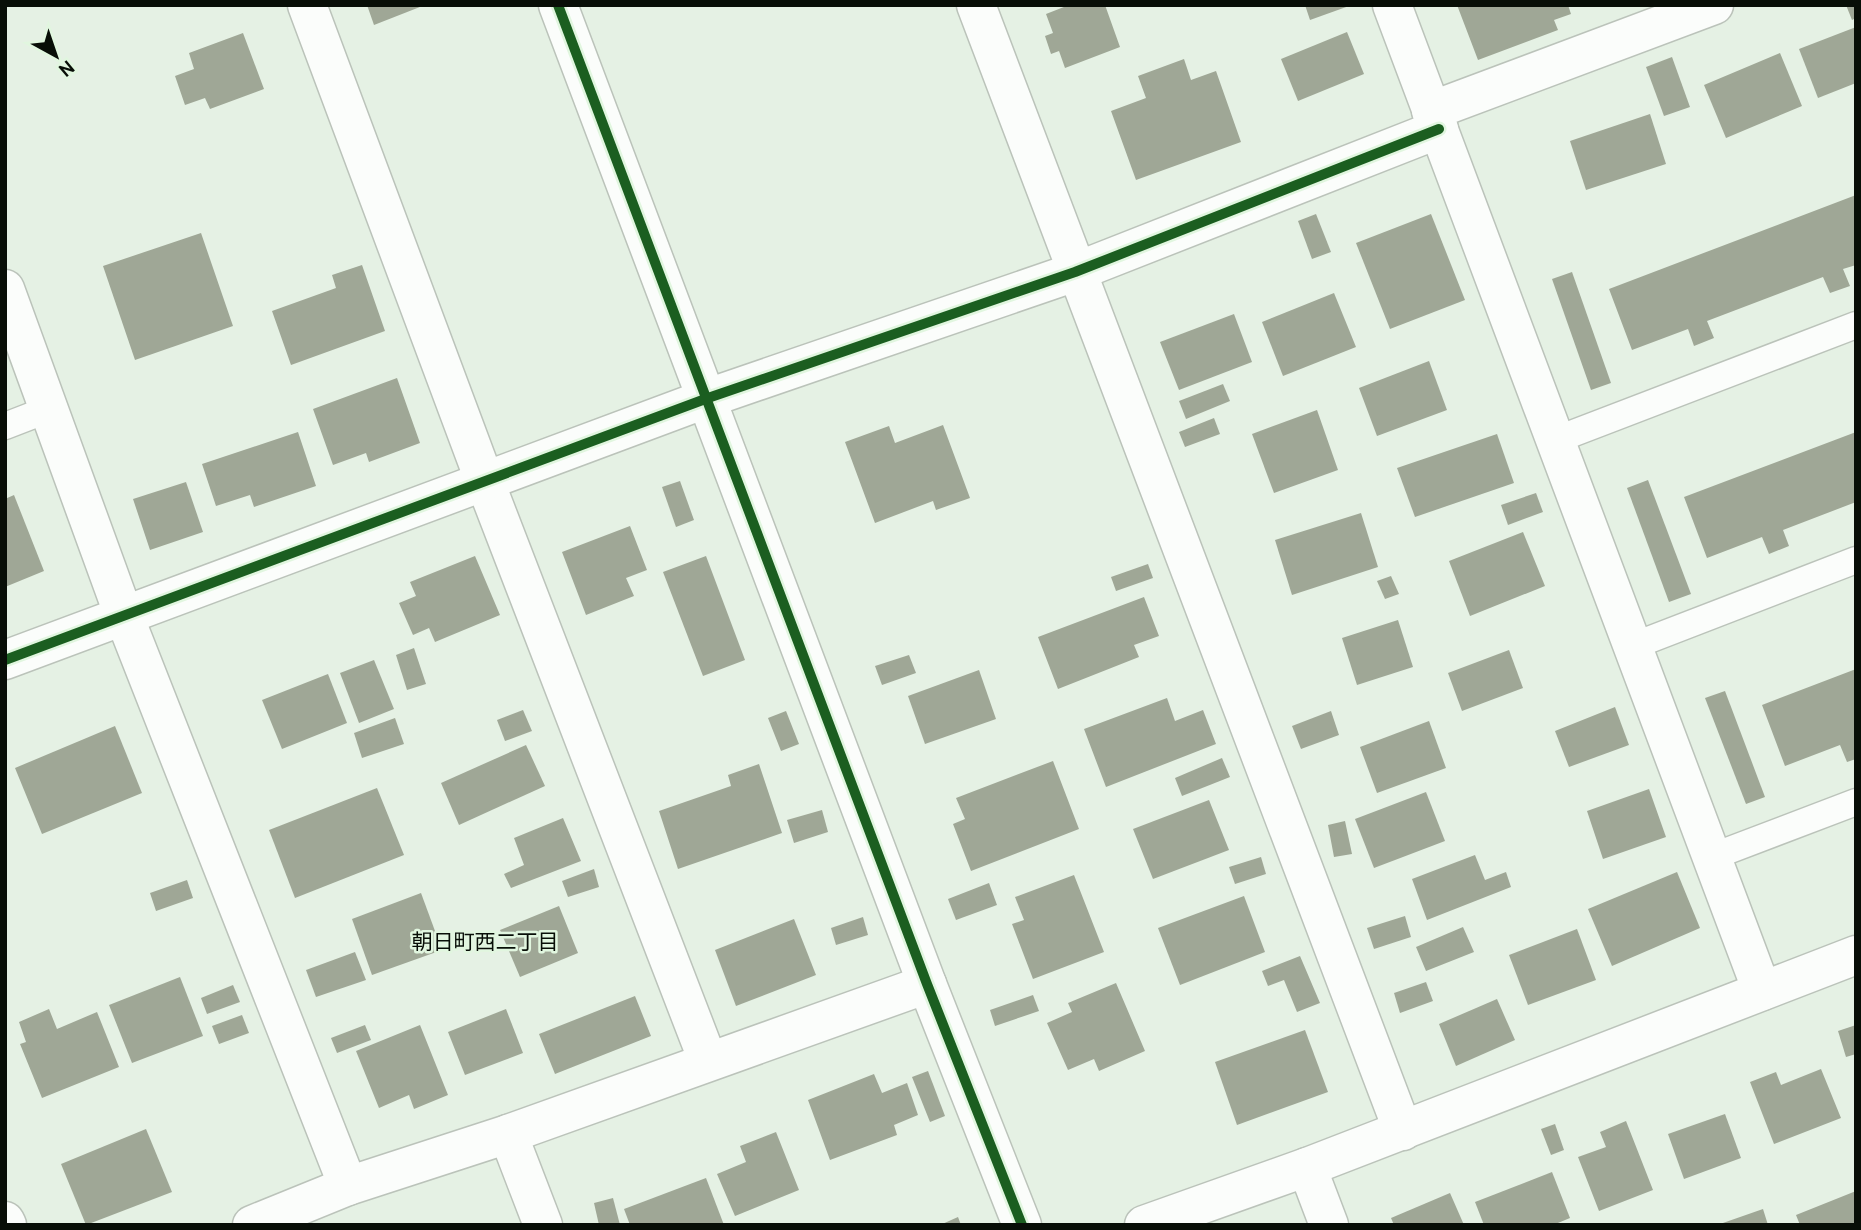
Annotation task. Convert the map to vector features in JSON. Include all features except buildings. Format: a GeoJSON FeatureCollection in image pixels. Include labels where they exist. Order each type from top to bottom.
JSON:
{"type":"FeatureCollection","features":[{"type":"Feature","properties":{"kind":"street"},"geometry":{"type":"LineString","coordinates":[[307,5],[485,482],[708,1060]]}},
{"type":"Feature","properties":{"kind":"street"},"geometry":{"type":"LineString","coordinates":[[558,5],[927,984],[1022,1225]]}},
{"type":"Feature","properties":{"kind":"street"},"geometry":{"type":"LineString","coordinates":[[976,5],[1075,272],[1403,1130]]}},
{"type":"Feature","properties":{"kind":"street"},"geometry":{"type":"LineString","coordinates":[[1392,5],[1553,441],[1714,856],[1762,991]]}},
{"type":"Feature","properties":{"kind":"street"},"geometry":{"type":"LineString","coordinates":[[5,660],[708,398],[1075,272],[1714,5]]}},
{"type":"Feature","properties":{"kind":"street"},"geometry":{"type":"LineString","coordinates":[[5,289],[124,616],[348,1186]]}},
{"type":"Feature","properties":{"kind":"street"},"geometry":{"type":"LineString","coordinates":[[1144,1225],[1307,1167],[1856,955]]}},
{"type":"Feature","properties":{"kind":"street"},"geometry":{"type":"LineString","coordinates":[[252,1225],[348,1186],[508,1133],[927,984]]}},
{"type":"Feature","properties":{"kind":"street"},"geometry":{"type":"LineString","coordinates":[[508,1133],[543,1225]]}},
{"type":"Feature","properties":{"kind":"street"},"geometry":{"type":"LineString","coordinates":[[1307,1167],[1329,1225]]}},
{"type":"Feature","properties":{"kind":"lane"},"geometry":{"type":"LineString","coordinates":[[1553,441],[1856,325]]}},
{"type":"Feature","properties":{"kind":"lane"},"geometry":{"type":"LineString","coordinates":[[5,426],[49,409]]}},
{"type":"Feature","properties":{"kind":"lane"},"geometry":{"type":"LineString","coordinates":[[1633,646],[1856,560]]}},
{"type":"Feature","properties":{"kind":"lane"},"geometry":{"type":"LineString","coordinates":[[1714,856],[1856,803]]}},
{"type":"Feature","properties":{"kind":"cycle path"},"geometry":{"type":"LineString","coordinates":[[558,5],[927,984],[1022,1225]]}},
{"type":"Feature","properties":{"kind":"cycle path"},"geometry":{"type":"LineString","coordinates":[[5,660],[708,398],[1075,272],[1439,129]]}},
{"type":"Feature","properties":{"kind":"district","name":"朝日町西二丁目"},"geometry":{"type":"Point","coordinates":[485,941]}}]}
